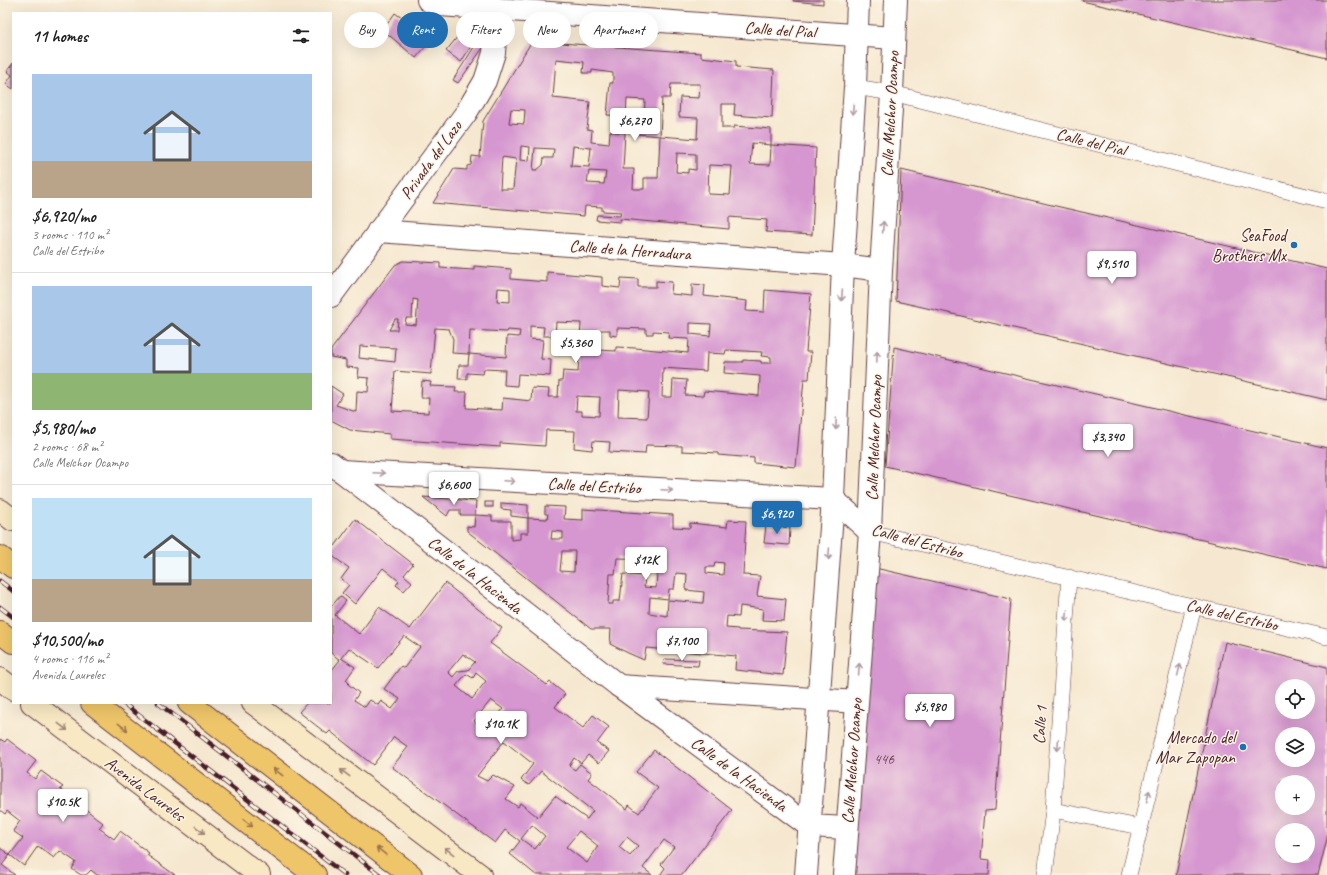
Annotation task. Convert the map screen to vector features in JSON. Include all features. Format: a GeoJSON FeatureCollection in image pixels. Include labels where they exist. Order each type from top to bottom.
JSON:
{"type":"FeatureCollection","features":[{"type":"Feature","properties":{"kind":"main road"},"geometry":{"type":"LineString","coordinates":[[0,510],[12,519]]}},
{"type":"Feature","properties":{"kind":"main road"},"geometry":{"type":"LineString","coordinates":[[0,557],[12,566]]}},
{"type":"Feature","properties":{"kind":"main road"},"geometry":{"type":"LineString","coordinates":[[0,632],[12,641]]}},
{"type":"Feature","properties":{"kind":"main road"},"geometry":{"type":"LineString","coordinates":[[0,679],[12,688]]}},
{"type":"Feature","properties":{"kind":"main road","name":"Avenida Laureles"},"geometry":{"type":"LineString","coordinates":[[33,704],[259,875]]}},
{"type":"Feature","properties":{"kind":"main road","name":"Avenida Laureles"},"geometry":{"type":"LineString","coordinates":[[93,704],[315,875]]}},
{"type":"Feature","properties":{"kind":"main road"},"geometry":{"type":"LineString","coordinates":[[190,704],[412,875]]}},
{"type":"Feature","properties":{"kind":"main road"},"geometry":{"type":"LineString","coordinates":[[254,704],[480,875]]}},
{"type":"Feature","properties":{"kind":"street","name":"Calle del Pial"},"geometry":{"type":"LineString","coordinates":[[428,0],[440,5],[894,38]]}},
{"type":"Feature","properties":{"kind":"street"},"geometry":{"type":"LineString","coordinates":[[806,875],[833,499],[844,265],[855,87],[858,0]]}},
{"type":"Feature","properties":{"kind":"street","name":"Calle Melchor Ocampo"},"geometry":{"type":"LineString","coordinates":[[844,875],[870,532],[881,270],[896,0]]}},
{"type":"Feature","properties":{"kind":"street","name":"Privada del Lazo"},"geometry":{"type":"LineString","coordinates":[[332,295],[466,113],[485,80],[494,53],[497,9]]}},
{"type":"Feature","properties":{"kind":"street","name":"Calle de la Herradura"},"geometry":{"type":"LineString","coordinates":[[378,231],[844,265],[881,270]]}},
{"type":"Feature","properties":{"kind":"street","name":"Calle del Estribo"},"geometry":{"type":"LineString","coordinates":[[336,467],[833,499],[870,532]]}},
{"type":"Feature","properties":{"kind":"street","name":"Calle de la Hacienda"},"geometry":{"type":"LineString","coordinates":[[336,467],[619,686],[809,826]]}},
{"type":"Feature","properties":{"kind":"street"},"geometry":{"type":"LineString","coordinates":[[619,686],[857,702]]}},
{"type":"Feature","properties":{"kind":"street"},"geometry":{"type":"LineString","coordinates":[[809,826],[847,828]]}},
{"type":"Feature","properties":{"kind":"lane","name":"Calle del Pial"},"geometry":{"type":"LineString","coordinates":[[855,87],[892,93],[1327,201]]}},
{"type":"Feature","properties":{"kind":"lane","name":"Calle del Estribo"},"geometry":{"type":"LineString","coordinates":[[870,532],[1327,637]]}},
{"type":"Feature","properties":{"kind":"lane","name":"Calle 1"},"geometry":{"type":"LineString","coordinates":[[1045,875],[1053,810],[1069,577]]}},
{"type":"Feature","properties":{"kind":"lane"},"geometry":{"type":"LineString","coordinates":[[1128,875],[1194,606]]}},
{"type":"Feature","properties":{"kind":"lane"},"geometry":{"type":"LineString","coordinates":[[1053,810],[1140,826]]}},
{"type":"Feature","properties":{"kind":"building"},"geometry":{"type":"Polygon","coordinates":[[[823,0],[823,4],[793,1],[823,0]]]}},
{"type":"Feature","properties":{"kind":"building"},"geometry":{"type":"Polygon","coordinates":[[[1327,0],[1327,58],[1082,1],[1327,0]]]}},
{"type":"Feature","properties":{"kind":"building"},"geometry":{"type":"Polygon","coordinates":[[[395,13],[397,14],[397,42],[389,35],[389,22],[395,13]]]}},
{"type":"Feature","properties":{"kind":"building"},"geometry":{"type":"Polygon","coordinates":[[[456,39],[456,48],[470,48],[461,62],[446,51],[456,39]]]}},
{"type":"Feature","properties":{"kind":"building"},"geometry":{"type":"Polygon","coordinates":[[[571,44],[579,44],[579,48],[631,48],[701,53],[701,57],[736,61],[736,67],[774,70],[772,118],[734,115],[735,104],[722,104],[722,128],[734,128],[734,126],[771,129],[771,145],[816,148],[812,235],[766,232],[767,220],[729,217],[729,229],[620,219],[620,222],[596,220],[597,215],[620,216],[621,212],[602,211],[602,207],[585,206],[584,216],[433,203],[454,169],[467,170],[467,166],[471,165],[472,156],[480,157],[483,121],[528,48],[571,48],[571,44]],[[556,59],[553,98],[590,102],[587,129],[592,130],[591,142],[609,144],[610,131],[625,133],[623,169],[634,169],[633,189],[644,189],[644,178],[658,178],[660,136],[638,134],[639,122],[644,122],[645,100],[627,99],[626,116],[607,115],[610,83],[613,83],[613,73],[592,70],[592,73],[583,73],[584,62],[556,59]],[[671,84],[670,98],[662,98],[660,136],[697,139],[698,118],[679,117],[680,97],[699,98],[700,84],[671,84]],[[511,109],[509,123],[524,124],[525,110],[511,109]],[[752,143],[750,164],[770,165],[771,145],[752,143]],[[521,146],[520,160],[529,161],[530,147],[521,146]],[[573,146],[571,166],[589,167],[591,148],[573,146]],[[535,148],[533,170],[537,170],[543,165],[544,158],[553,158],[554,149],[535,148]],[[677,153],[676,172],[688,173],[688,169],[696,170],[696,154],[677,153]],[[502,157],[500,189],[513,189],[516,159],[502,157]],[[709,165],[708,194],[730,195],[732,166],[709,165]],[[589,171],[587,183],[604,184],[606,172],[589,171]]]}},
{"type":"Feature","properties":{"kind":"building"},"geometry":{"type":"Polygon","coordinates":[[[404,48],[424,48],[416,58],[404,48]]]}},
{"type":"Feature","properties":{"kind":"building"},"geometry":{"type":"Polygon","coordinates":[[[474,48],[483,48],[458,83],[453,80],[474,48]]]}},
{"type":"Feature","properties":{"kind":"building"},"geometry":{"type":"Polygon","coordinates":[[[12,64],[12,75],[7,71],[12,64]]]}},
{"type":"Feature","properties":{"kind":"building"},"geometry":{"type":"Polygon","coordinates":[[[12,75],[12,88],[6,84],[12,75]]]}},
{"type":"Feature","properties":{"kind":"building"},"geometry":{"type":"Polygon","coordinates":[[[901,170],[1327,269],[1327,400],[896,301],[901,170]]]}},
{"type":"Feature","properties":{"kind":"building"},"geometry":{"type":"Polygon","coordinates":[[[403,261],[440,263],[440,268],[474,270],[474,266],[511,269],[511,279],[547,282],[547,272],[602,277],[602,286],[620,288],[621,278],[638,279],[638,287],[656,287],[656,281],[672,282],[671,294],[692,296],[692,284],[705,285],[704,296],[747,301],[746,311],[764,312],[765,290],[811,294],[806,352],[811,352],[809,379],[804,379],[796,467],[754,463],[754,458],[718,455],[718,453],[682,451],[682,446],[646,445],[645,454],[609,452],[610,442],[593,441],[592,450],[574,448],[575,431],[546,430],[545,446],[500,443],[500,447],[390,439],[390,434],[350,430],[332,421],[332,387],[343,394],[336,405],[356,412],[357,391],[368,392],[369,378],[358,377],[359,368],[346,367],[346,360],[332,357],[332,349],[395,265],[403,261]],[[498,288],[497,301],[510,302],[510,289],[498,288]],[[413,299],[412,318],[406,318],[405,324],[416,325],[418,300],[413,299]],[[395,319],[389,330],[397,330],[398,319],[395,319]],[[556,322],[555,336],[543,336],[544,327],[530,326],[530,339],[543,340],[541,359],[551,360],[550,376],[518,374],[517,386],[504,385],[505,370],[484,369],[483,374],[467,373],[467,379],[458,379],[459,365],[468,365],[469,354],[452,353],[453,339],[449,329],[435,328],[431,374],[395,371],[392,411],[428,413],[429,398],[421,398],[422,381],[431,382],[430,386],[456,387],[455,392],[467,392],[466,408],[502,410],[503,398],[531,401],[532,388],[549,389],[548,397],[558,397],[559,381],[562,381],[563,371],[578,372],[581,323],[556,322]],[[690,323],[690,334],[710,336],[711,324],[690,323]],[[617,328],[617,336],[610,335],[610,330],[599,330],[597,350],[616,351],[616,347],[688,353],[689,339],[668,338],[669,332],[653,331],[653,334],[646,334],[646,329],[617,328]],[[470,330],[469,354],[506,357],[507,336],[519,337],[520,331],[508,330],[507,332],[470,330]],[[360,346],[359,358],[395,362],[396,348],[360,346]],[[726,350],[725,354],[707,353],[706,371],[663,368],[662,397],[672,397],[673,379],[687,380],[685,395],[703,396],[704,391],[759,396],[760,376],[724,373],[725,362],[743,362],[743,360],[771,363],[771,357],[761,356],[762,352],[726,350]],[[619,390],[618,417],[647,418],[649,392],[619,390]],[[577,396],[576,411],[582,411],[582,415],[599,416],[600,397],[577,396]]]}},
{"type":"Feature","properties":{"kind":"building"},"geometry":{"type":"Polygon","coordinates":[[[894,347],[1327,448],[1327,569],[885,466],[894,347]]]}},
{"type":"Feature","properties":{"kind":"building"},"geometry":{"type":"Polygon","coordinates":[[[423,497],[476,501],[475,515],[460,515],[460,510],[450,510],[447,516],[423,497]]]}},
{"type":"Feature","properties":{"kind":"building"},"geometry":{"type":"Polygon","coordinates":[[[485,502],[493,502],[493,507],[485,507],[485,502]]]}},
{"type":"Feature","properties":{"kind":"building"},"geometry":{"type":"Polygon","coordinates":[[[501,503],[528,505],[528,518],[511,516],[511,510],[501,509],[501,503]]]}},
{"type":"Feature","properties":{"kind":"building"},"geometry":{"type":"Polygon","coordinates":[[[545,506],[565,507],[564,519],[583,520],[583,509],[673,515],[673,527],[690,528],[690,523],[727,527],[728,520],[746,521],[743,575],[760,576],[757,596],[786,599],[784,621],[762,620],[763,609],[740,606],[739,617],[727,616],[726,628],[738,630],[787,632],[783,675],[735,670],[736,656],[646,648],[644,660],[628,653],[610,644],[611,629],[591,629],[467,531],[467,526],[474,527],[475,515],[492,516],[492,521],[511,521],[511,540],[520,539],[520,533],[528,533],[528,518],[547,519],[548,514],[545,514],[545,506]],[[552,531],[551,539],[563,539],[563,532],[552,531]],[[562,551],[560,571],[574,572],[575,551],[562,551]],[[617,558],[615,574],[610,574],[608,604],[613,604],[613,601],[620,601],[623,574],[645,576],[644,587],[656,588],[658,559],[617,558]],[[715,562],[714,567],[706,567],[706,573],[723,575],[724,563],[715,562]],[[676,573],[674,589],[669,589],[668,599],[650,597],[649,613],[667,616],[668,600],[703,603],[704,592],[686,590],[687,574],[676,573]]]}},
{"type":"Feature","properties":{"kind":"building"},"geometry":{"type":"Polygon","coordinates":[[[355,519],[413,564],[404,575],[412,582],[404,591],[396,585],[399,581],[383,568],[355,604],[342,593],[349,585],[341,579],[349,568],[332,556],[332,544],[335,546],[355,519]]]}},
{"type":"Feature","properties":{"kind":"building"},"geometry":{"type":"Polygon","coordinates":[[[766,525],[790,528],[789,545],[764,543],[766,525]]]}},
{"type":"Feature","properties":{"kind":"building"},"geometry":{"type":"Polygon","coordinates":[[[875,568],[1011,599],[995,810],[985,811],[981,859],[990,860],[989,875],[851,875],[875,568]]]}},
{"type":"Feature","properties":{"kind":"building"},"geometry":{"type":"Polygon","coordinates":[[[445,583],[502,628],[490,643],[547,685],[550,682],[565,694],[555,707],[583,728],[593,715],[609,727],[597,743],[609,751],[599,763],[588,755],[581,763],[574,758],[569,766],[575,770],[580,764],[592,773],[588,779],[627,809],[629,805],[639,813],[658,788],[636,772],[654,750],[732,810],[682,875],[660,875],[665,868],[661,864],[674,847],[664,840],[643,868],[652,875],[536,875],[510,854],[520,841],[505,830],[495,843],[392,767],[408,747],[394,737],[373,765],[330,731],[327,734],[299,712],[306,704],[332,704],[332,670],[340,660],[332,654],[332,606],[340,596],[346,601],[335,615],[359,634],[379,607],[410,629],[445,583]],[[404,636],[378,668],[349,648],[341,658],[355,667],[346,680],[349,683],[348,684],[359,693],[354,700],[365,707],[370,700],[378,705],[381,701],[392,709],[400,699],[384,689],[401,666],[404,668],[420,647],[404,636]],[[463,654],[448,672],[453,677],[458,671],[468,670],[475,662],[463,654]],[[476,673],[473,678],[466,674],[456,686],[472,699],[486,681],[476,673]],[[491,700],[474,721],[486,731],[503,709],[491,700]],[[504,741],[477,776],[487,781],[493,775],[515,787],[506,799],[518,807],[520,803],[538,817],[555,796],[587,819],[593,811],[541,771],[529,785],[521,780],[533,764],[504,741]],[[532,825],[521,839],[535,849],[545,836],[532,825]],[[579,831],[566,847],[587,863],[598,846],[579,831]],[[627,837],[619,847],[630,856],[638,846],[627,837]]]}},
{"type":"Feature","properties":{"kind":"building","name":"Mercado del Mar Zapopan"},"geometry":{"type":"Polygon","coordinates":[[[1225,642],[1327,667],[1327,839],[1318,875],[1176,875],[1225,642]]]}},
{"type":"Feature","properties":{"kind":"building"},"geometry":{"type":"Polygon","coordinates":[[[664,659],[699,660],[698,666],[663,664],[664,659]]]}},
{"type":"Feature","properties":{"kind":"building"},"geometry":{"type":"Polygon","coordinates":[[[0,739],[5,742],[7,739],[36,761],[27,773],[35,779],[41,771],[63,787],[60,789],[103,823],[99,828],[114,839],[120,831],[149,853],[147,855],[175,875],[97,875],[91,870],[86,875],[81,875],[72,869],[76,862],[60,851],[54,858],[38,846],[24,866],[10,855],[23,838],[13,831],[20,821],[7,811],[5,814],[0,810],[0,739]]]}},
{"type":"Feature","properties":{"kind":"building"},"geometry":{"type":"Polygon","coordinates":[[[0,848],[10,855],[2,865],[15,875],[0,875],[0,848]]]}},
{"type":"Feature","properties":{"kind":"railway"},"geometry":{"type":"LineString","coordinates":[[0,581],[12,590]]}},
{"type":"Feature","properties":{"kind":"railway"},"geometry":{"type":"LineString","coordinates":[[0,607],[12,616]]}},
{"type":"Feature","properties":{"kind":"railway"},"geometry":{"type":"LineString","coordinates":[[124,704],[345,875]]}},
{"type":"Feature","properties":{"kind":"railway"},"geometry":{"type":"LineString","coordinates":[[159,704],[380,875]]}},
{"type":"Feature","properties":{"kind":"place","name":"SeaFood Brothers Mx"},"geometry":{"type":"Point","coordinates":[1294,245]}},
{"type":"Feature","properties":{"kind":"place","name":"Mercado del Mar Zapopan"},"geometry":{"type":"Point","coordinates":[1243,747]}}]}
